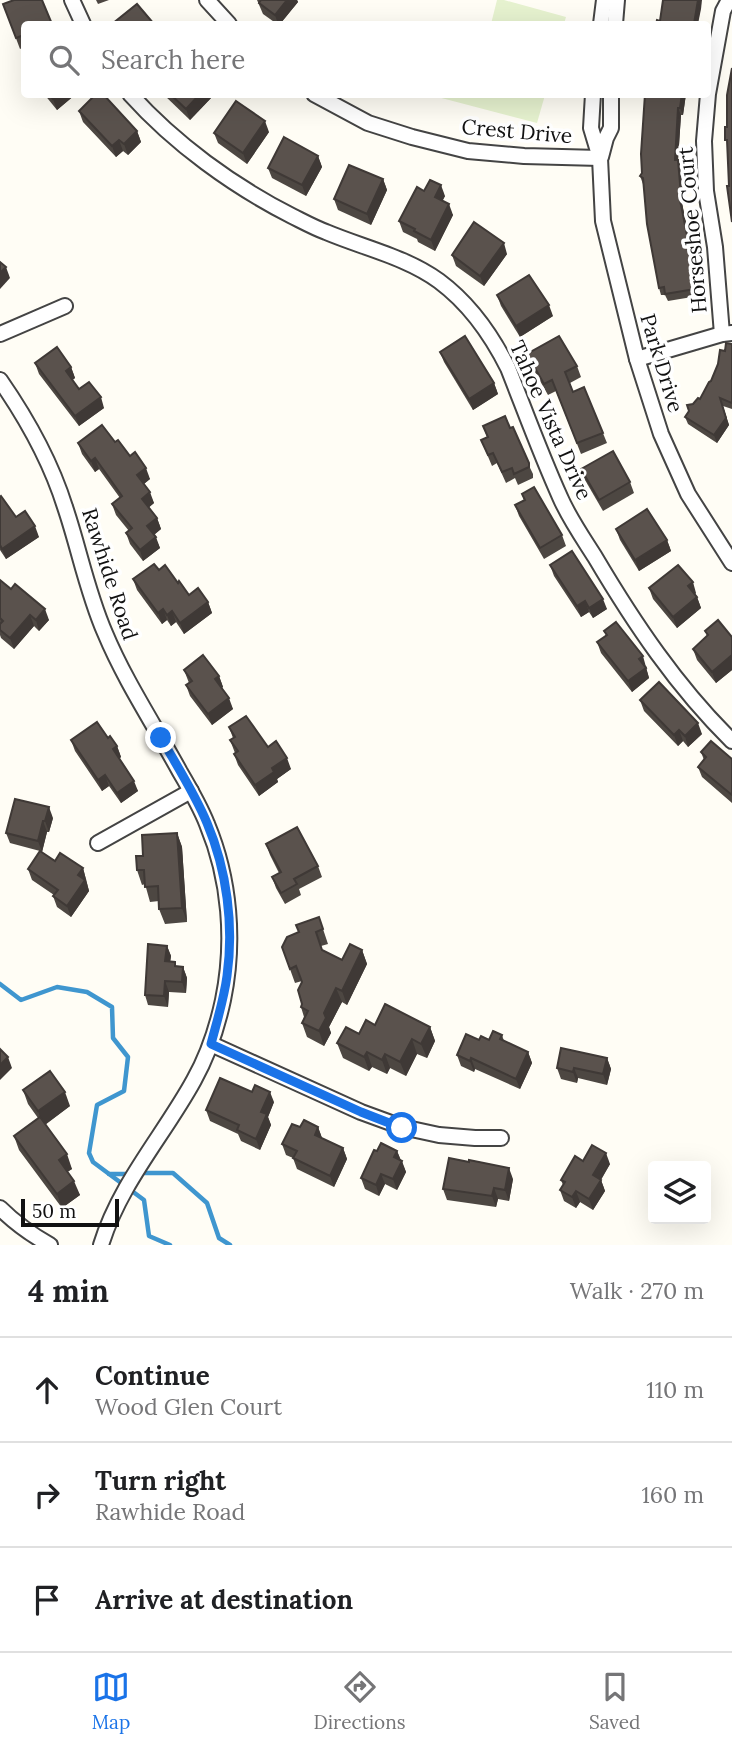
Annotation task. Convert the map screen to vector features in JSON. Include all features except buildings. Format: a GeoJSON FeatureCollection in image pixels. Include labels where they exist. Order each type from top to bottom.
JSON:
{"type":"FeatureCollection","features":[{"type":"Feature","properties":{"kind":"street"},"geometry":{"type":"LineString","coordinates":[[72,0],[82,21]]}},
{"type":"Feature","properties":{"kind":"street"},"geometry":{"type":"LineString","coordinates":[[207,0],[226,21]]}},
{"type":"Feature","properties":{"kind":"street"},"geometry":{"type":"LineString","coordinates":[[601,21],[604,0]]}},
{"type":"Feature","properties":{"kind":"street"},"geometry":{"type":"LineString","coordinates":[[615,21],[617,0]]}},
{"type":"Feature","properties":{"kind":"street","name":"Horseshoe Court"},"geometry":{"type":"LineString","coordinates":[[711,77],[723,11],[729,0]]}},
{"type":"Feature","properties":{"kind":"street","name":"Tahoe Vista Drive"},"geometry":{"type":"LineString","coordinates":[[134,98],[164,129],[208,165],[250,192],[289,215],[404,262],[437,279],[465,303],[499,349],[561,500],[612,587],[662,661],[715,725],[732,741]]}},
{"type":"Feature","properties":{"kind":"street","name":"Crest Drive"},"geometry":{"type":"LineString","coordinates":[[322,98],[368,122],[412,137],[468,151],[600,158]]}},
{"type":"Feature","properties":{"kind":"street","name":"Park Drive"},"geometry":{"type":"LineString","coordinates":[[593,98],[591,128],[600,158],[603,221],[637,359],[661,434],[688,494],[732,563]]}},
{"type":"Feature","properties":{"kind":"street","name":"Park Drive"},"geometry":{"type":"LineString","coordinates":[[600,158],[611,128],[611,98]]}},
{"type":"Feature","properties":{"kind":"street","name":"Horseshoe Court"},"geometry":{"type":"LineString","coordinates":[[708,98],[706,191],[727,333]]}},
{"type":"Feature","properties":{"kind":"street"},"geometry":{"type":"LineString","coordinates":[[0,334],[65,306]]}},
{"type":"Feature","properties":{"kind":"street"},"geometry":{"type":"LineString","coordinates":[[637,359],[727,333]]}},
{"type":"Feature","properties":{"kind":"street","name":"Rawhide Road"},"geometry":{"type":"LineString","coordinates":[[0,380],[26,420],[53,475],[77,542],[95,607],[114,653],[207,824],[219,859],[227,899],[230,952],[227,977],[211,1044],[194,1080],[120,1198],[102,1245]]}},
{"type":"Feature","properties":{"kind":"street"},"geometry":{"type":"LineString","coordinates":[[98,843],[191,791]]}},
{"type":"Feature","properties":{"kind":"street"},"geometry":{"type":"LineString","coordinates":[[211,1044],[402,1128],[439,1135],[501,1138]]}},
{"type":"Feature","properties":{"kind":"street"},"geometry":{"type":"LineString","coordinates":[[0,1208],[50,1245]]}},
{"type":"Feature","properties":{"kind":"green space"},"geometry":{"type":"Polygon","coordinates":[[[497,0],[566,17],[565,21],[492,21],[497,0]]]}},
{"type":"Feature","properties":{"kind":"green space"},"geometry":{"type":"Polygon","coordinates":[[[441,98],[544,98],[537,123],[441,98]]]}},
{"type":"Feature","properties":{"kind":"waterway"},"geometry":{"type":"LineString","coordinates":[[0,984],[21,1000],[57,987],[87,992],[112,1007],[113,1038],[128,1057],[124,1091],[97,1105],[89,1153],[93,1162],[144,1200],[149,1236],[170,1245]]}},
{"type":"Feature","properties":{"kind":"waterway"},"geometry":{"type":"LineString","coordinates":[[140,1173],[173,1173],[207,1203],[219,1238],[230,1245]]}},
{"type":"Feature","properties":{"kind":"waterway"},"geometry":{"type":"LineString","coordinates":[[109,1174],[131,1174]]}},
{"type":"Feature","properties":{"kind":"route"},"geometry":{"type":"LineString","coordinates":[[161,738],[207,824],[219,859],[227,899],[230,952],[222,1003],[211,1044],[402,1128]]}}]}
